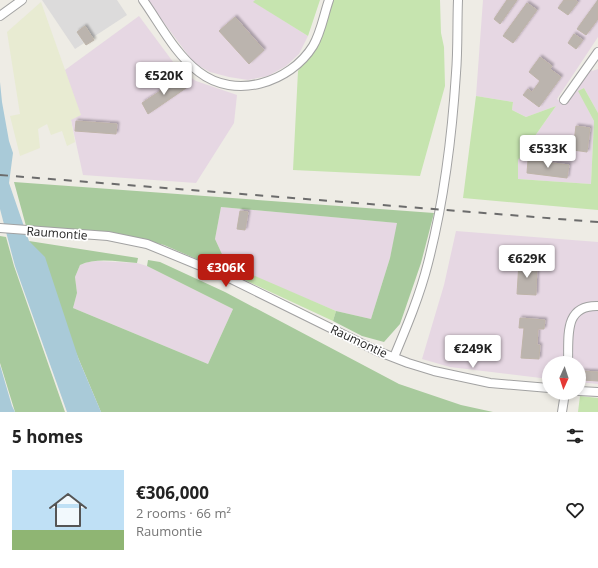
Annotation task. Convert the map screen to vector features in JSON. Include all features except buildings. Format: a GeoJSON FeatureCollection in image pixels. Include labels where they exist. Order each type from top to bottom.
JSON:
{"type":"FeatureCollection","features":[{"type":"Feature","properties":{"kind":"street"},"geometry":{"type":"LineString","coordinates":[[0,16],[22,0]]}},
{"type":"Feature","properties":{"kind":"street"},"geometry":{"type":"LineString","coordinates":[[143,0],[186,61],[200,73],[225,84],[254,86],[275,79],[293,68],[302,60],[314,45],[329,0]]}},
{"type":"Feature","properties":{"kind":"street","name":"Raumontie"},"geometry":{"type":"LineString","coordinates":[[1,228],[108,236],[147,244],[225,276],[377,351],[394,357],[414,307],[428,264],[440,211],[453,123],[458,0]]}},
{"type":"Feature","properties":{"kind":"street"},"geometry":{"type":"LineString","coordinates":[[564,100],[598,52]]}},
{"type":"Feature","properties":{"kind":"street"},"geometry":{"type":"LineString","coordinates":[[568,356],[571,319],[578,310],[587,306],[598,306]]}},
{"type":"Feature","properties":{"kind":"street"},"geometry":{"type":"LineString","coordinates":[[394,357],[434,371],[473,379],[542,387]]}},
{"type":"Feature","properties":{"kind":"street"},"geometry":{"type":"LineString","coordinates":[[586,391],[598,392]]}},
{"type":"Feature","properties":{"kind":"street"},"geometry":{"type":"LineString","coordinates":[[562,412],[564,400]]}},
{"type":"Feature","properties":{"kind":"shaded area"},"geometry":{"type":"Polygon","coordinates":[[[42,0],[117,0],[127,15],[75,49],[42,0]]]}},
{"type":"Feature","properties":{"kind":"shaded area"},"geometry":{"type":"Polygon","coordinates":[[[147,0],[255,0],[254,2],[308,36],[299,54],[286,66],[268,76],[248,80],[229,77],[210,72],[194,63],[147,0]]]}},
{"type":"Feature","properties":{"kind":"shaded area"},"geometry":{"type":"Polygon","coordinates":[[[483,0],[598,0],[598,37],[557,99],[565,104],[591,68],[592,71],[598,69],[598,113],[584,88],[579,91],[594,121],[591,184],[518,179],[518,160],[556,106],[526,117],[512,110],[513,102],[476,96],[483,0]]]}},
{"type":"Feature","properties":{"kind":"shaded area"},"geometry":{"type":"Polygon","coordinates":[[[139,16],[179,70],[196,81],[237,95],[234,123],[196,183],[83,175],[71,120],[65,70],[139,16]]]}},
{"type":"Feature","properties":{"kind":"shaded area"},"geometry":{"type":"Polygon","coordinates":[[[221,207],[398,223],[390,258],[371,319],[336,311],[227,265],[215,239],[221,207]]]}},
{"type":"Feature","properties":{"kind":"shaded area"},"geometry":{"type":"Polygon","coordinates":[[[456,231],[598,242],[598,384],[586,383],[586,356],[542,356],[542,378],[450,367],[422,359],[444,285],[456,231]]]}},
{"type":"Feature","properties":{"kind":"shaded area"},"geometry":{"type":"Polygon","coordinates":[[[97,261],[137,263],[147,266],[233,309],[208,364],[73,308],[77,293],[75,277],[80,265],[97,261]]]}},
{"type":"Feature","properties":{"kind":"green space"},"geometry":{"type":"Polygon","coordinates":[[[255,0],[320,0],[308,36],[253,2],[255,0]]]}},
{"type":"Feature","properties":{"kind":"green space"},"geometry":{"type":"Polygon","coordinates":[[[331,0],[440,0],[441,33],[444,47],[445,86],[420,176],[293,170],[298,71],[314,50],[331,0]]]}},
{"type":"Feature","properties":{"kind":"green space"},"geometry":{"type":"Polygon","coordinates":[[[41,2],[81,115],[71,120],[75,142],[67,146],[62,131],[51,135],[47,124],[38,129],[40,148],[20,156],[10,116],[20,114],[7,32],[41,2]]]}},
{"type":"Feature","properties":{"kind":"green space"},"geometry":{"type":"Polygon","coordinates":[[[584,88],[598,113],[598,210],[463,198],[476,96],[513,102],[512,110],[526,117],[556,106],[518,160],[518,179],[591,184],[594,121],[578,91],[584,88]]]}},
{"type":"Feature","properties":{"kind":"green space"},"geometry":{"type":"Polygon","coordinates":[[[14,182],[434,213],[421,263],[400,324],[384,342],[362,336],[333,321],[336,311],[371,319],[390,258],[397,223],[221,207],[215,239],[227,265],[222,270],[164,245],[111,232],[26,226],[14,182]]]}},
{"type":"Feature","properties":{"kind":"green space"},"geometry":{"type":"Polygon","coordinates":[[[0,236],[6,237],[14,266],[65,412],[15,412],[0,363],[0,236]]]}},
{"type":"Feature","properties":{"kind":"green space"},"geometry":{"type":"Polygon","coordinates":[[[29,241],[138,258],[137,263],[94,261],[80,265],[75,277],[77,293],[73,308],[208,364],[233,309],[147,266],[148,260],[160,262],[225,292],[399,384],[461,405],[493,412],[101,412],[29,241]]]}},
{"type":"Feature","properties":{"kind":"green space"},"geometry":{"type":"Polygon","coordinates":[[[232,266],[336,311],[333,321],[232,274],[232,266]]]}},
{"type":"Feature","properties":{"kind":"green space"},"geometry":{"type":"Polygon","coordinates":[[[586,397],[598,398],[598,412],[578,412],[580,400],[586,400],[586,397]]]}},
{"type":"Feature","properties":{"kind":"water"},"geometry":{"type":"Polygon","coordinates":[[[0,82],[9,141],[13,153],[9,183],[29,241],[45,257],[79,360],[101,412],[67,412],[15,266],[0,209],[0,82]]]}},
{"type":"Feature","properties":{"kind":"water"},"geometry":{"type":"Polygon","coordinates":[[[0,365],[12,406],[15,412],[0,412],[0,365]]]}},
{"type":"Feature","properties":{"kind":"railway"},"geometry":{"type":"LineString","coordinates":[[0,175],[598,222]]}}]}
